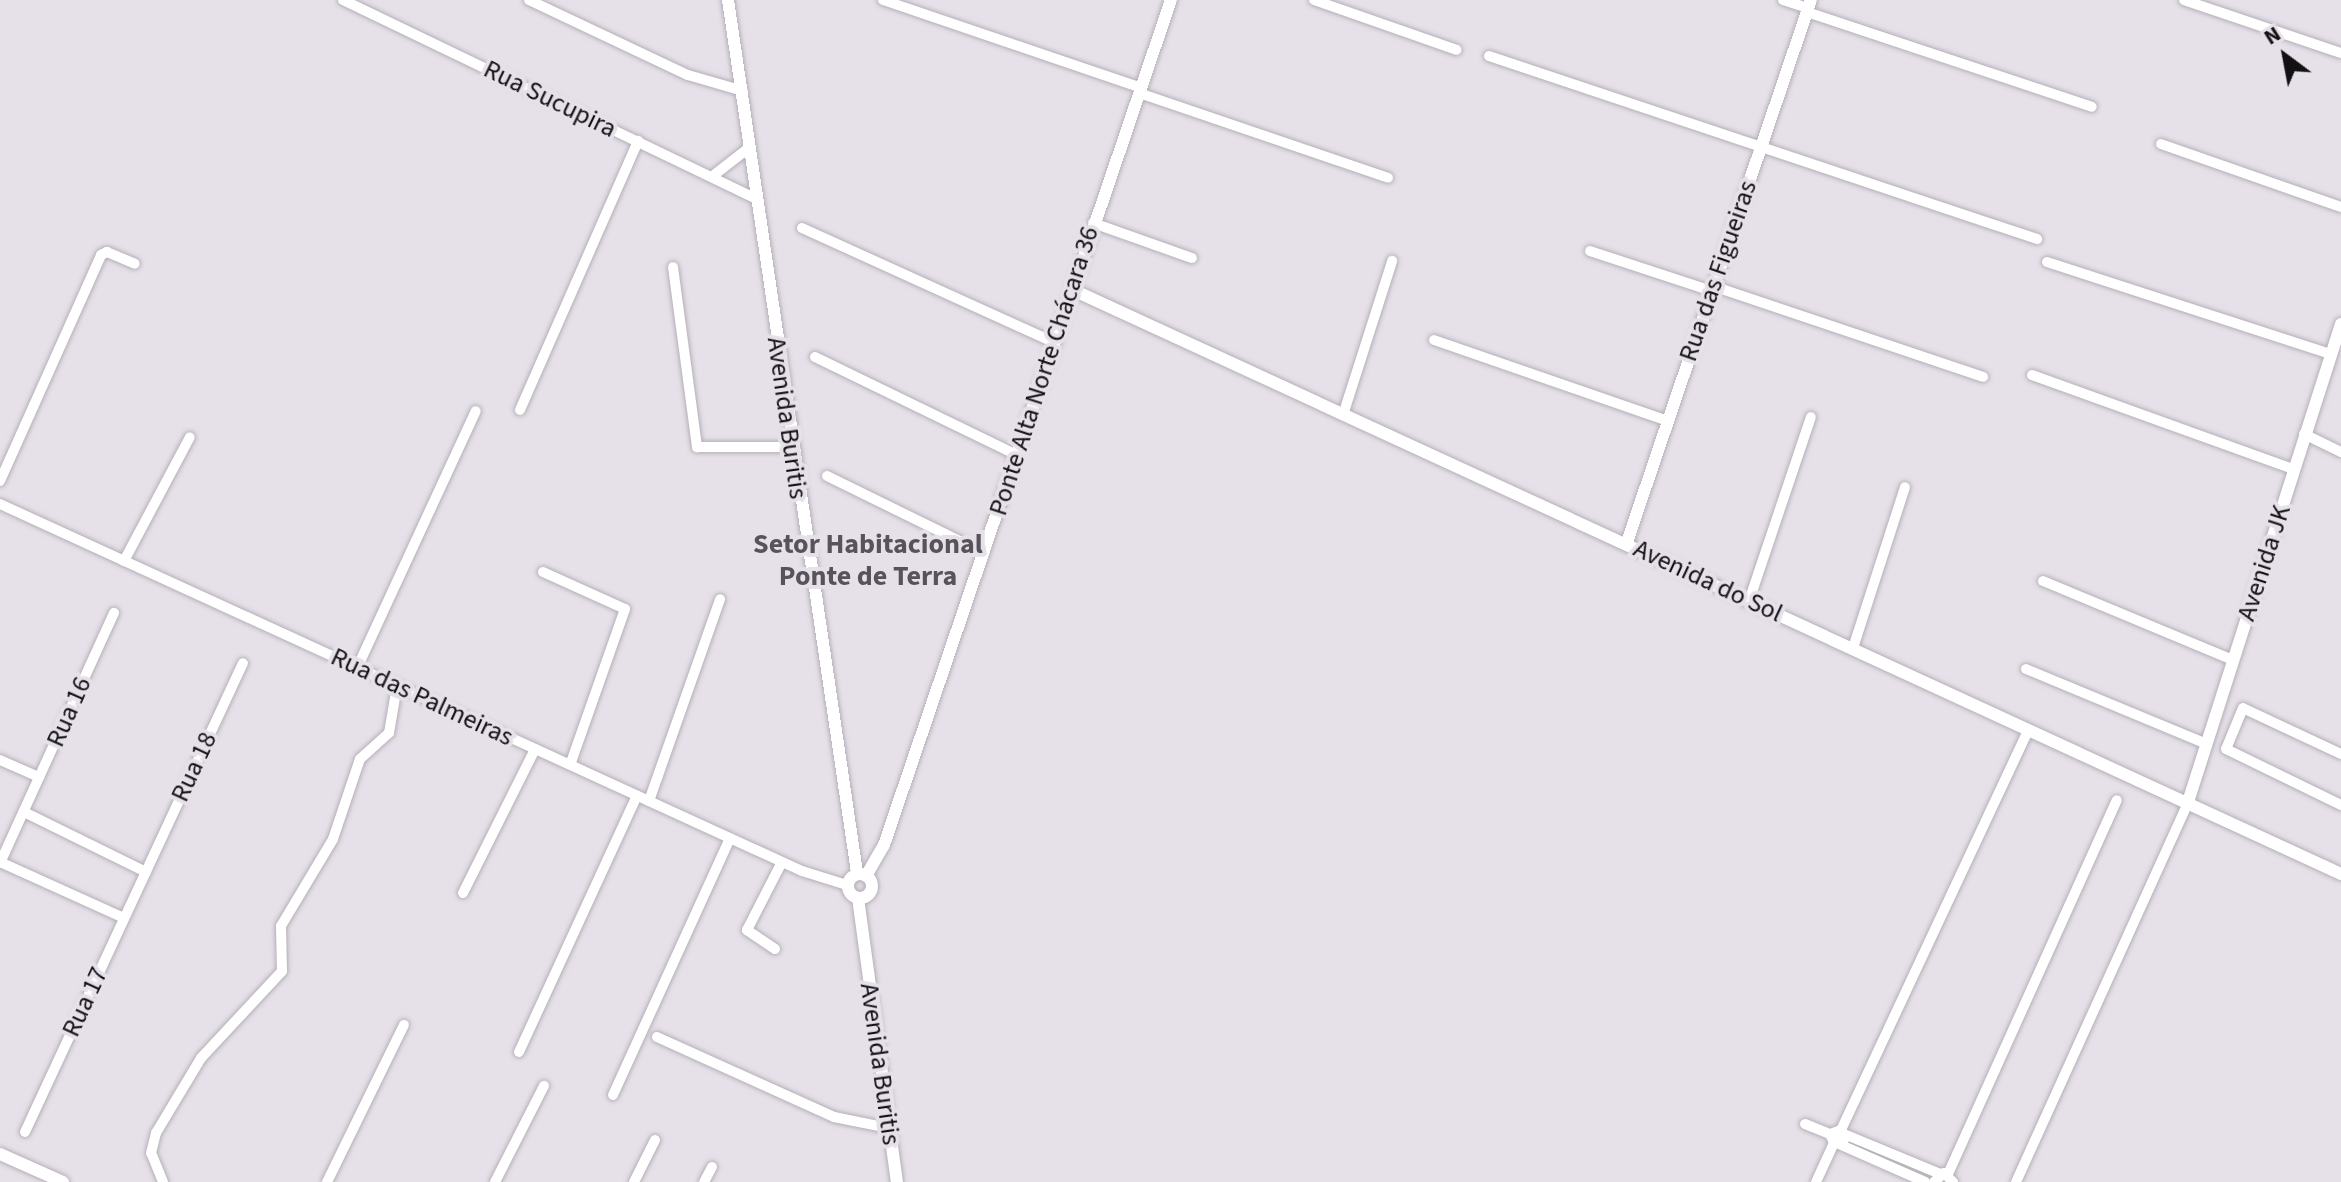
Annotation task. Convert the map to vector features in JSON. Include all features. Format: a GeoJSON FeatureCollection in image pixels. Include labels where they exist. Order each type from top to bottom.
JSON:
{"type":"FeatureCollection","features":[{"type":"Feature","properties":{"kind":"street","name":"Rua Sucupira"},"geometry":{"type":"LineString","coordinates":[[343,0],[360,4],[638,141],[714,175],[757,199]]}},
{"type":"Feature","properties":{"kind":"street"},"geometry":{"type":"LineString","coordinates":[[529,0],[688,75],[743,91]]}},
{"type":"Feature","properties":{"kind":"street","name":"Avenida Buritis"},"geometry":{"type":"LineString","coordinates":[[728,0],[791,447],[862,875]]}},
{"type":"Feature","properties":{"kind":"street"},"geometry":{"type":"LineString","coordinates":[[883,0],[1388,178]]}},
{"type":"Feature","properties":{"kind":"street","name":"Ponte Alta Norte Chácara 36"},"geometry":{"type":"LineString","coordinates":[[862,875],[884,845],[1171,0]]}},
{"type":"Feature","properties":{"kind":"street"},"geometry":{"type":"LineString","coordinates":[[1314,0],[1457,50]]}},
{"type":"Feature","properties":{"kind":"street"},"geometry":{"type":"LineString","coordinates":[[1783,0],[2092,107]]}},
{"type":"Feature","properties":{"kind":"street"},"geometry":{"type":"LineString","coordinates":[[2184,0],[2341,53]]}},
{"type":"Feature","properties":{"kind":"street","name":"Rua das Figueiras"},"geometry":{"type":"LineString","coordinates":[[1627,542],[1809,7]]}},
{"type":"Feature","properties":{"kind":"street"},"geometry":{"type":"LineString","coordinates":[[1489,56],[2037,239]]}},
{"type":"Feature","properties":{"kind":"street"},"geometry":{"type":"LineString","coordinates":[[520,410],[638,141]]}},
{"type":"Feature","properties":{"kind":"street"},"geometry":{"type":"LineString","coordinates":[[2161,144],[2341,207]]}},
{"type":"Feature","properties":{"kind":"street"},"geometry":{"type":"LineString","coordinates":[[714,175],[750,147]]}},
{"type":"Feature","properties":{"kind":"street"},"geometry":{"type":"LineString","coordinates":[[1093,223],[1192,258]]}},
{"type":"Feature","properties":{"kind":"street"},"geometry":{"type":"LineString","coordinates":[[802,228],[1055,343]]}},
{"type":"Feature","properties":{"kind":"street"},"geometry":{"type":"LineString","coordinates":[[1590,251],[1983,377]]}},
{"type":"Feature","properties":{"kind":"street"},"geometry":{"type":"LineString","coordinates":[[0,481],[101,255],[107,252],[135,264]]}},
{"type":"Feature","properties":{"kind":"street"},"geometry":{"type":"LineString","coordinates":[[1343,415],[1392,261]]}},
{"type":"Feature","properties":{"kind":"street"},"geometry":{"type":"LineString","coordinates":[[2047,262],[2330,354]]}},
{"type":"Feature","properties":{"kind":"street"},"geometry":{"type":"LineString","coordinates":[[673,267],[697,447],[791,447]]}},
{"type":"Feature","properties":{"kind":"street","name":"Avenida do Sol"},"geometry":{"type":"LineString","coordinates":[[1073,290],[1627,542],[2341,874]]}},
{"type":"Feature","properties":{"kind":"street","name":"Avenida JK"},"geometry":{"type":"LineString","coordinates":[[2188,802],[2341,324]]}},
{"type":"Feature","properties":{"kind":"street"},"geometry":{"type":"LineString","coordinates":[[1434,340],[1668,421]]}},
{"type":"Feature","properties":{"kind":"street"},"geometry":{"type":"LineString","coordinates":[[815,357],[1017,455]]}},
{"type":"Feature","properties":{"kind":"street"},"geometry":{"type":"LineString","coordinates":[[2032,375],[2293,469]]}},
{"type":"Feature","properties":{"kind":"street"},"geometry":{"type":"LineString","coordinates":[[357,668],[476,411]]}},
{"type":"Feature","properties":{"kind":"street"},"geometry":{"type":"LineString","coordinates":[[1749,601],[1811,417]]}},
{"type":"Feature","properties":{"kind":"street"},"geometry":{"type":"LineString","coordinates":[[2304,434],[2341,452]]}},
{"type":"Feature","properties":{"kind":"street"},"geometry":{"type":"LineString","coordinates":[[124,561],[190,437]]}},
{"type":"Feature","properties":{"kind":"street"},"geometry":{"type":"LineString","coordinates":[[827,476],[984,553]]}},
{"type":"Feature","properties":{"kind":"street"},"geometry":{"type":"LineString","coordinates":[[1853,648],[1905,487]]}},
{"type":"Feature","properties":{"kind":"street","name":"Rua das Palmeiras"},"geometry":{"type":"LineString","coordinates":[[0,504],[782,862],[847,885]]}},
{"type":"Feature","properties":{"kind":"street"},"geometry":{"type":"LineString","coordinates":[[543,572],[625,609],[570,765]]}},
{"type":"Feature","properties":{"kind":"street"},"geometry":{"type":"LineString","coordinates":[[2043,581],[2233,660]]}},
{"type":"Feature","properties":{"kind":"street"},"geometry":{"type":"LineString","coordinates":[[649,801],[720,599]]}},
{"type":"Feature","properties":{"kind":"street","name":"Rua 16"},"geometry":{"type":"LineString","coordinates":[[0,863],[114,613]]}},
{"type":"Feature","properties":{"kind":"street","name":"Rua 18"},"geometry":{"type":"LineString","coordinates":[[146,872],[243,663]]}},
{"type":"Feature","properties":{"kind":"street"},"geometry":{"type":"LineString","coordinates":[[2026,669],[2207,744]]}},
{"type":"Feature","properties":{"kind":"street"},"geometry":{"type":"LineString","coordinates":[[163,1182],[151,1153],[156,1133],[205,1052],[282,971],[279,929],[333,839],[360,759],[389,733],[397,686]]}},
{"type":"Feature","properties":{"kind":"street"},"geometry":{"type":"LineString","coordinates":[[2341,754],[2243,708],[2226,749],[2341,805]]}},
{"type":"Feature","properties":{"kind":"street"},"geometry":{"type":"LineString","coordinates":[[2214,722],[2232,730]]}},
{"type":"Feature","properties":{"kind":"street"},"geometry":{"type":"LineString","coordinates":[[1816,1182],[2028,730]]}},
{"type":"Feature","properties":{"kind":"street"},"geometry":{"type":"LineString","coordinates":[[463,893],[535,749]]}},
{"type":"Feature","properties":{"kind":"street"},"geometry":{"type":"LineString","coordinates":[[0,760],[39,777]]}},
{"type":"Feature","properties":{"kind":"street"},"geometry":{"type":"LineString","coordinates":[[519,1052],[637,796]]}},
{"type":"Feature","properties":{"kind":"street"},"geometry":{"type":"LineString","coordinates":[[1805,1124],[1948,1179],[2117,800]]}},
{"type":"Feature","properties":{"kind":"street"},"geometry":{"type":"LineString","coordinates":[[2016,1182],[2188,802]]}},
{"type":"Feature","properties":{"kind":"street"},"geometry":{"type":"LineString","coordinates":[[24,812],[146,872]]}},
{"type":"Feature","properties":{"kind":"street"},"geometry":{"type":"LineString","coordinates":[[613,1095],[730,838]]}},
{"type":"Feature","properties":{"kind":"street"},"geometry":{"type":"LineString","coordinates":[[775,949],[747,930],[782,862]]}},
{"type":"Feature","properties":{"kind":"street"},"geometry":{"type":"LineString","coordinates":[[0,863],[124,918]]}},
{"type":"Feature","properties":{"kind":"street","name":"Rua 17"},"geometry":{"type":"LineString","coordinates":[[25,1132],[146,872]]}},
{"type":"Feature","properties":{"kind":"street"},"geometry":{"type":"LineString","coordinates":[[862,875],[872,890],[858,898],[847,885],[862,875]]}},
{"type":"Feature","properties":{"kind":"street","name":"Avenida Buritis"},"geometry":{"type":"LineString","coordinates":[[858,898],[897,1182]]}},
{"type":"Feature","properties":{"kind":"street"},"geometry":{"type":"LineString","coordinates":[[327,1182],[404,1025]]}},
{"type":"Feature","properties":{"kind":"street"},"geometry":{"type":"LineString","coordinates":[[657,1037],[834,1117],[888,1128]]}},
{"type":"Feature","properties":{"kind":"street"},"geometry":{"type":"LineString","coordinates":[[495,1182],[544,1086]]}},
{"type":"Feature","properties":{"kind":"street"},"geometry":{"type":"LineString","coordinates":[[1838,1137],[1925,1182]]}},
{"type":"Feature","properties":{"kind":"street"},"geometry":{"type":"LineString","coordinates":[[634,1182],[655,1140]]}},
{"type":"Feature","properties":{"kind":"street"},"geometry":{"type":"LineString","coordinates":[[0,1154],[63,1182]]}},
{"type":"Feature","properties":{"kind":"street"},"geometry":{"type":"LineString","coordinates":[[704,1182],[712,1167]]}},
{"type":"Feature","properties":{"kind":"district","name":"Setor Habitacional Ponte de Terra"},"geometry":{"type":"Point","coordinates":[868,560]}}]}
